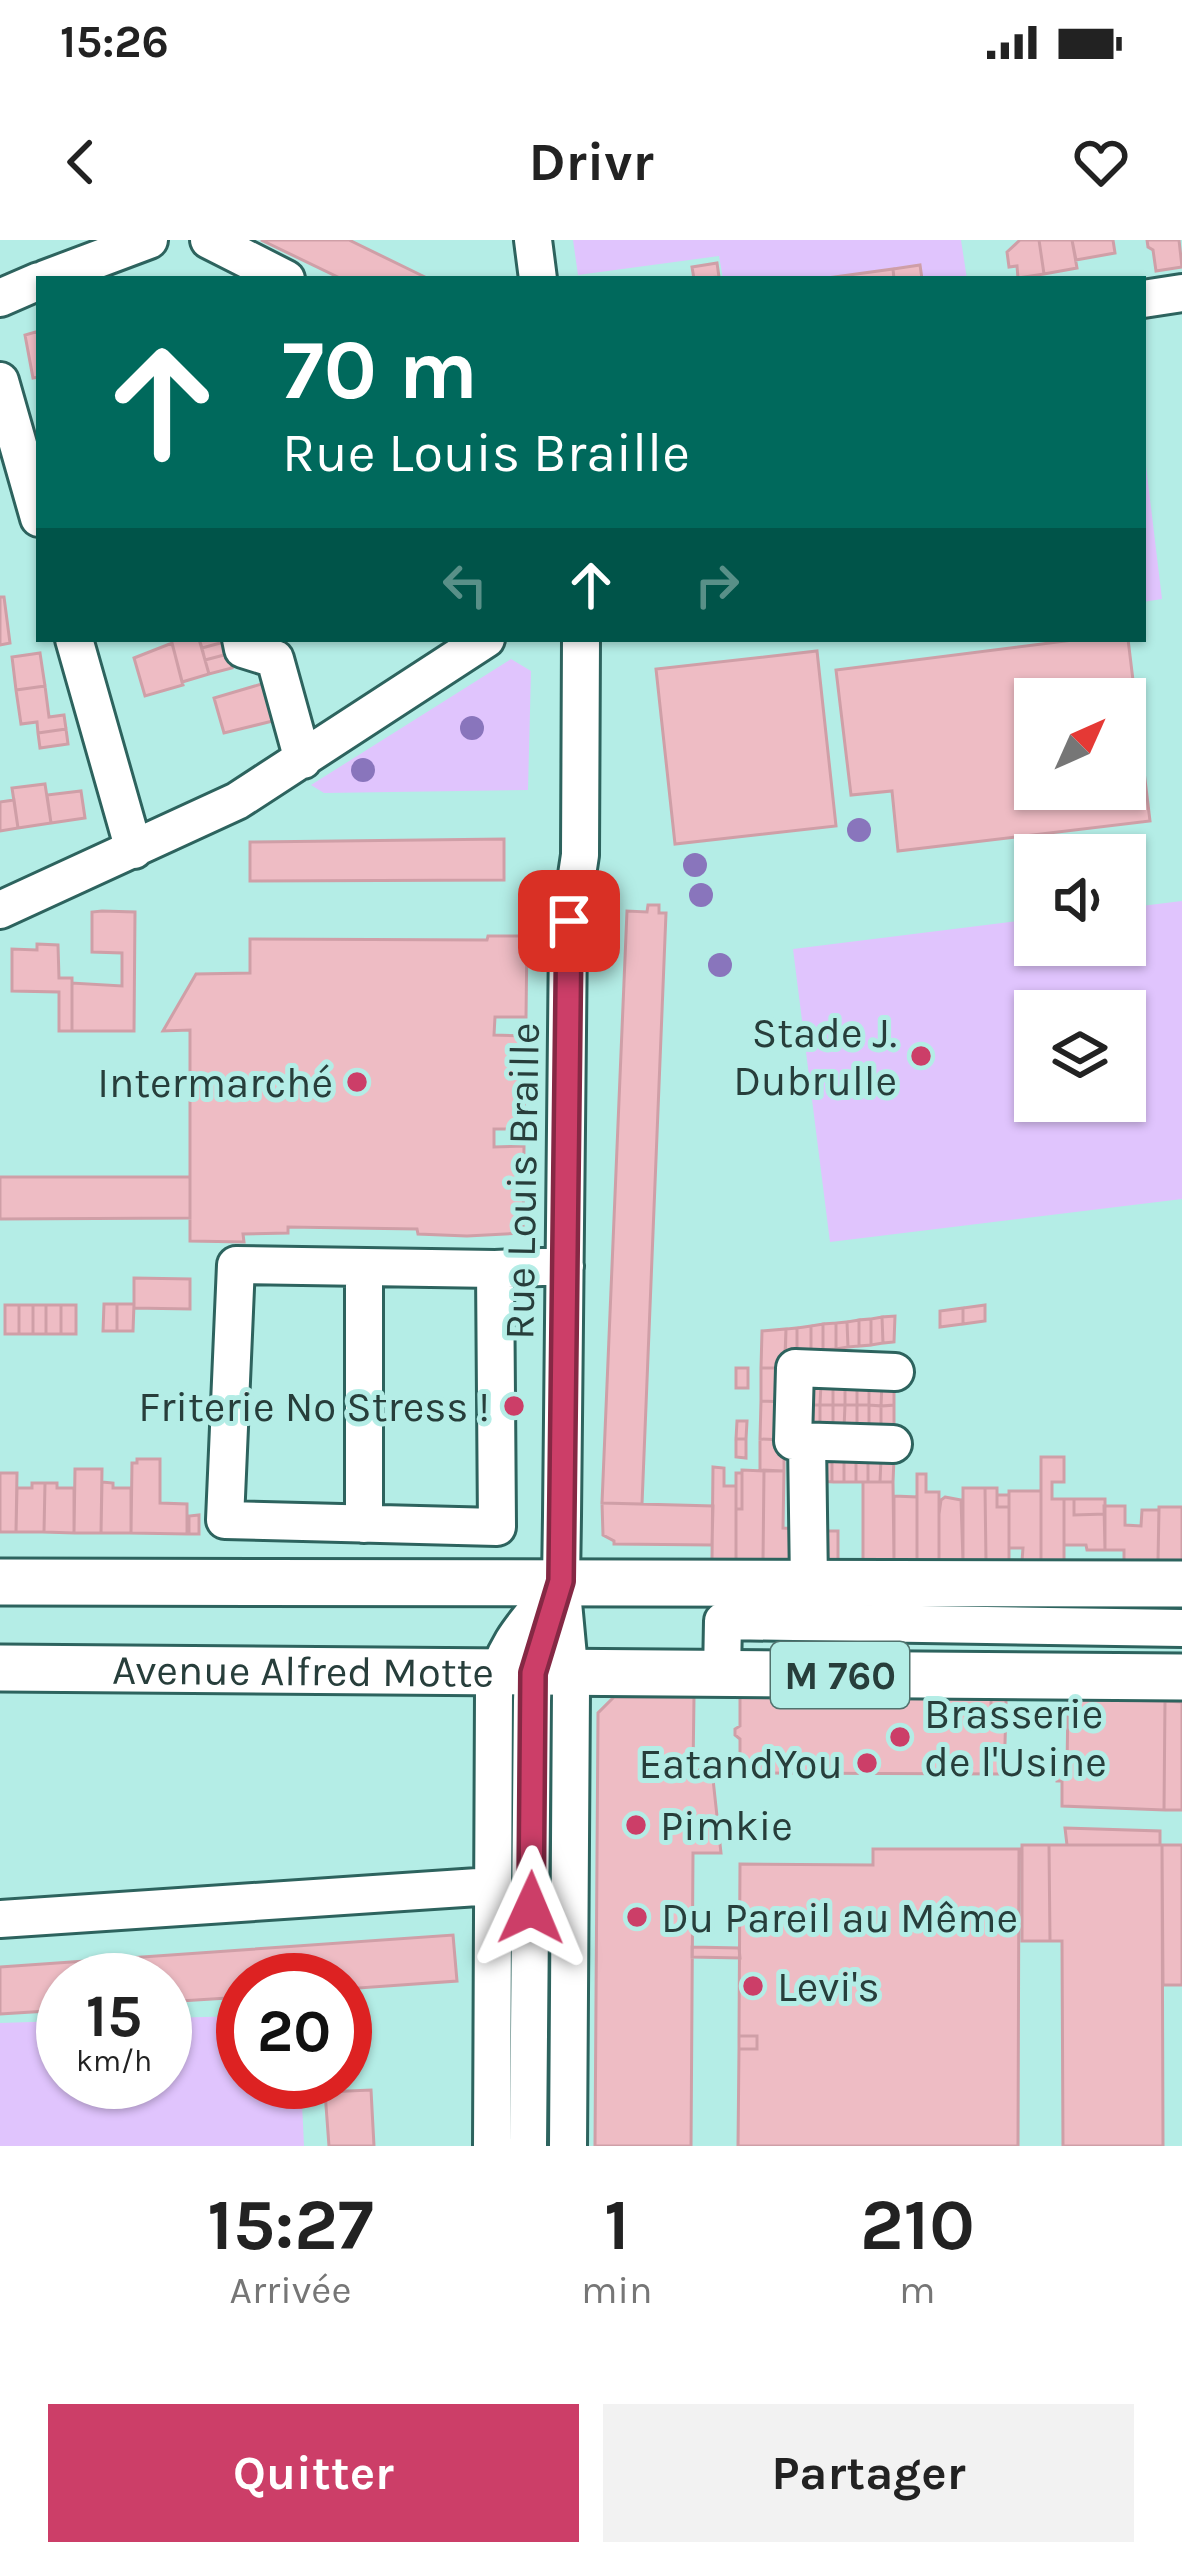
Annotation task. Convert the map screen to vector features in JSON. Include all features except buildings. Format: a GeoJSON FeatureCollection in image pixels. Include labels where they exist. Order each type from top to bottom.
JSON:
{"type":"FeatureCollection","features":[{"type":"Feature","properties":{"kind":"main road","name":"Avenue Alfred Motte"},"geometry":{"type":"LineString","coordinates":[[0,1582],[1182,1584]]}},
{"type":"Feature","properties":{"kind":"main road","name":"Avenue Alfred Motte"},"geometry":{"type":"LineString","coordinates":[[0,1667],[1182,1677]]}},
{"type":"Feature","properties":{"kind":"street"},"geometry":{"type":"LineString","coordinates":[[53,276],[149,240]]}},
{"type":"Feature","properties":{"kind":"street"},"geometry":{"type":"LineString","coordinates":[[208,240],[280,276]]}},
{"type":"Feature","properties":{"kind":"street"},"geometry":{"type":"LineString","coordinates":[[533,240],[538,276]]}},
{"type":"Feature","properties":{"kind":"street"},"geometry":{"type":"LineString","coordinates":[[0,298],[36,283]]}},
{"type":"Feature","properties":{"kind":"street"},"geometry":{"type":"LineString","coordinates":[[1146,299],[1182,293]]}},
{"type":"Feature","properties":{"kind":"street"},"geometry":{"type":"LineString","coordinates":[[0,381],[36,507]]}},
{"type":"Feature","properties":{"kind":"street"},"geometry":{"type":"LineString","coordinates":[[75,642],[134,850]]}},
{"type":"Feature","properties":{"kind":"street"},"geometry":{"type":"LineString","coordinates":[[242,642],[243,649],[274,659],[304,760]]}},
{"type":"Feature","properties":{"kind":"street"},"geometry":{"type":"LineString","coordinates":[[0,910],[237,801],[481,642]]}},
{"type":"Feature","properties":{"kind":"street","name":"Rue Louis Braille"},"geometry":{"type":"LineString","coordinates":[[534,1673],[561,1581],[568,935],[580,855],[580,642]]}},
{"type":"Feature","properties":{"kind":"street"},"geometry":{"type":"LineString","coordinates":[[495,1270],[496,1527],[225,1520],[236,1265],[495,1270],[565,1266]]}},
{"type":"Feature","properties":{"kind":"street"},"geometry":{"type":"LineString","coordinates":[[364,1268],[364,1523]]}},
{"type":"Feature","properties":{"kind":"street"},"geometry":{"type":"LineString","coordinates":[[893,1444],[793,1441],[795,1368],[895,1372]]}},
{"type":"Feature","properties":{"kind":"street"},"geometry":{"type":"LineString","coordinates":[[807,1441],[809,1582]]}},
{"type":"Feature","properties":{"kind":"street"},"geometry":{"type":"LineString","coordinates":[[561,1581],[506,1650],[534,1673],[568,2146]]}},
{"type":"Feature","properties":{"kind":"street"},"geometry":{"type":"LineString","coordinates":[[722,1674],[723,1622],[1182,1628]]}},
{"type":"Feature","properties":{"kind":"street"},"geometry":{"type":"LineString","coordinates":[[492,2146],[494,1693],[534,1673]]}},
{"type":"Feature","properties":{"kind":"street"},"geometry":{"type":"LineString","coordinates":[[528,2146],[534,1673]]}},
{"type":"Feature","properties":{"kind":"street"},"geometry":{"type":"LineString","coordinates":[[0,1918],[493,1886]]}},
{"type":"Feature","properties":{"kind":"shaded area"},"geometry":{"type":"Polygon","coordinates":[[[573,240],[961,240],[967,276],[722,276],[719,256],[578,275],[573,240]]]}},
{"type":"Feature","properties":{"kind":"shaded area"},"geometry":{"type":"Polygon","coordinates":[[[1146,466],[1162,599],[1146,602],[1146,466]]]}},
{"type":"Feature","properties":{"kind":"shaded area"},"geometry":{"type":"Polygon","coordinates":[[[511,659],[531,671],[528,790],[324,793],[311,785],[511,659]]]}},
{"type":"Feature","properties":{"kind":"shaded area","name":"Stade J. Dubrulle"},"geometry":{"type":"Polygon","coordinates":[[[1182,901],[1182,1199],[830,1242],[793,949],[1014,922],[1014,966],[1146,966],[1146,905],[1182,901]]]}},
{"type":"Feature","properties":{"kind":"shaded area"},"geometry":{"type":"Polygon","coordinates":[[[192,2017],[216,2017],[216,2109],[302,2109],[304,2146],[0,2146],[0,2023],[36,2022],[36,2109],[192,2109],[192,2017]]]}},
{"type":"Feature","properties":{"kind":"place","name":"Stade J. Dubrulle"},"geometry":{"type":"Point","coordinates":[921,1056]}},
{"type":"Feature","properties":{"kind":"place","name":"Intermarché"},"geometry":{"type":"Point","coordinates":[357,1082]}},
{"type":"Feature","properties":{"kind":"place","name":"Friterie No Stress !"},"geometry":{"type":"Point","coordinates":[514,1406]}},
{"type":"Feature","properties":{"kind":"place","name":"Brasserie de l'Usine"},"geometry":{"type":"Point","coordinates":[900,1737]}},
{"type":"Feature","properties":{"kind":"place","name":"EatandYou"},"geometry":{"type":"Point","coordinates":[867,1763]}},
{"type":"Feature","properties":{"kind":"place","name":"Pimkie"},"geometry":{"type":"Point","coordinates":[636,1825]}},
{"type":"Feature","properties":{"kind":"place","name":"Du Pareil au Même"},"geometry":{"type":"Point","coordinates":[637,1917]}},
{"type":"Feature","properties":{"kind":"place","name":"Levi's"},"geometry":{"type":"Point","coordinates":[753,1986]}},
{"type":"Feature","properties":{"kind":"route"},"geometry":{"type":"LineString","coordinates":[[531,1908],[533,1673],[561,1581],[569,921]]}}]}
